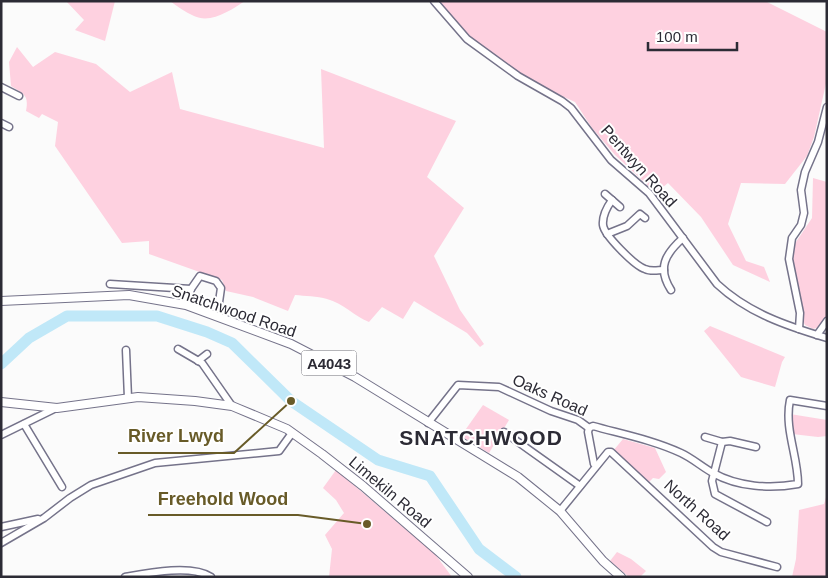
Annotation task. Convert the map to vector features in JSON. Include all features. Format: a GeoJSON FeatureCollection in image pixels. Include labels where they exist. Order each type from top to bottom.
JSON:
{"type":"FeatureCollection","features":[{"type":"Feature","properties":{"kind":"main road","name":"Snatchwood Road"},"geometry":{"type":"LineString","coordinates":[[1,301],[129,295],[186,305],[291,344],[355,377],[518,477],[560,511],[603,561],[621,577]]}},
{"type":"Feature","properties":{"kind":"main road","name":"Limekiln Road"},"geometry":{"type":"LineString","coordinates":[[1,402],[57,408],[138,397],[232,406],[292,433],[363,486],[468,577]]}},
{"type":"Feature","properties":{"kind":"street","name":"Pentwyn Road"},"geometry":{"type":"LineString","coordinates":[[434,1],[467,39],[518,76],[562,100],[571,108],[611,160],[648,193],[717,284],[730,296],[761,315],[827,338]]}},
{"type":"Feature","properties":{"kind":"street"},"geometry":{"type":"LineString","coordinates":[[1,87],[20,96]]}},
{"type":"Feature","properties":{"kind":"street"},"geometry":{"type":"LineString","coordinates":[[799,329],[800,313],[789,259],[792,238],[801,225],[804,213],[801,190],[805,172],[818,142],[826,111]]}},
{"type":"Feature","properties":{"kind":"street"},"geometry":{"type":"LineString","coordinates":[[1,122],[9,127]]}},
{"type":"Feature","properties":{"kind":"street"},"geometry":{"type":"LineString","coordinates":[[605,194],[620,207]]}},
{"type":"Feature","properties":{"kind":"street"},"geometry":{"type":"LineString","coordinates":[[612,200],[606,208],[603,218],[603,225],[607,234],[643,269],[651,271],[664,270]]}},
{"type":"Feature","properties":{"kind":"street"},"geometry":{"type":"LineString","coordinates":[[607,234],[627,226],[640,214],[645,218]]}},
{"type":"Feature","properties":{"kind":"street"},"geometry":{"type":"LineString","coordinates":[[671,290],[664,270],[667,255],[682,238]]}},
{"type":"Feature","properties":{"kind":"street"},"geometry":{"type":"LineString","coordinates":[[186,305],[191,289],[200,276],[216,280],[221,288],[219,302]]}},
{"type":"Feature","properties":{"kind":"street"},"geometry":{"type":"LineString","coordinates":[[110,284],[191,289]]}},
{"type":"Feature","properties":{"kind":"street"},"geometry":{"type":"LineString","coordinates":[[817,335],[827,321]]}},
{"type":"Feature","properties":{"kind":"street"},"geometry":{"type":"LineString","coordinates":[[178,349],[202,363],[232,406]]}},
{"type":"Feature","properties":{"kind":"street"},"geometry":{"type":"LineString","coordinates":[[126,350],[128,398]]}},
{"type":"Feature","properties":{"kind":"street"},"geometry":{"type":"LineString","coordinates":[[198,361],[207,354]]}},
{"type":"Feature","properties":{"kind":"street","name":"Oaks Road"},"geometry":{"type":"LineString","coordinates":[[428,423],[458,385],[499,387],[551,411],[578,420],[589,428]]}},
{"type":"Feature","properties":{"kind":"street"},"geometry":{"type":"LineString","coordinates":[[560,511],[597,465],[594,464],[588,432],[589,428],[593,426],[656,443],[682,453],[714,474],[736,483],[760,486],[798,484],[798,469],[788,415],[790,400],[827,406]]}},
{"type":"Feature","properties":{"kind":"street"},"geometry":{"type":"LineString","coordinates":[[1,436],[57,408]]}},
{"type":"Feature","properties":{"kind":"street"},"geometry":{"type":"LineString","coordinates":[[24,424],[62,487]]}},
{"type":"Feature","properties":{"kind":"street"},"geometry":{"type":"LineString","coordinates":[[504,432],[580,486]]}},
{"type":"Feature","properties":{"kind":"street"},"geometry":{"type":"LineString","coordinates":[[1,543],[44,518],[91,485],[156,464],[279,450],[292,433]]}},
{"type":"Feature","properties":{"kind":"street"},"geometry":{"type":"LineString","coordinates":[[706,437],[722,442],[730,441],[756,447]]}},
{"type":"Feature","properties":{"kind":"street"},"geometry":{"type":"LineString","coordinates":[[722,442],[712,481],[715,494],[767,522]]}},
{"type":"Feature","properties":{"kind":"street","name":"North Road"},"geometry":{"type":"LineString","coordinates":[[597,465],[608,452],[611,452],[713,547],[721,552],[777,567]]}},
{"type":"Feature","properties":{"kind":"street"},"geometry":{"type":"LineString","coordinates":[[1,527],[44,518]]}},
{"type":"Feature","properties":{"kind":"street"},"geometry":{"type":"LineString","coordinates":[[125,577],[161,570],[205,572],[211,577]]}},
{"type":"Feature","properties":{"kind":"shaded area"},"geometry":{"type":"Polygon","coordinates":[[[66,1],[115,1],[105,41],[75,30],[84,20],[66,1]]]}},
{"type":"Feature","properties":{"kind":"shaded area"},"geometry":{"type":"Polygon","coordinates":[[[170,1],[245,1],[221,15],[200,18],[184,11],[170,1]]]}},
{"type":"Feature","properties":{"kind":"shaded area"},"geometry":{"type":"Polygon","coordinates":[[[437,1],[765,1],[827,32],[827,79],[814,137],[807,156],[785,184],[741,183],[728,224],[746,261],[764,267],[770,282],[733,265],[701,217],[668,183],[656,193],[615,155],[592,128],[575,102],[540,86],[497,59],[469,38],[437,1]]]}},
{"type":"Feature","properties":{"kind":"shaded area"},"geometry":{"type":"Polygon","coordinates":[[[17,47],[33,67],[55,52],[96,64],[130,92],[172,72],[180,109],[324,148],[321,69],[456,121],[427,177],[464,208],[434,256],[460,310],[484,344],[480,347],[467,333],[414,301],[403,319],[382,307],[369,322],[338,303],[315,297],[295,295],[288,311],[253,297],[226,291],[222,280],[149,254],[149,241],[122,243],[55,146],[58,122],[42,114],[39,118],[26,111],[26,98],[11,86],[9,62],[17,47]]]}},
{"type":"Feature","properties":{"kind":"shaded area"},"geometry":{"type":"Polygon","coordinates":[[[813,178],[827,182],[827,316],[820,327],[813,329],[805,325],[803,321],[791,264],[792,248],[812,218],[813,178]]]}},
{"type":"Feature","properties":{"kind":"shaded area"},"geometry":{"type":"Polygon","coordinates":[[[710,326],[785,357],[775,387],[741,377],[704,331],[710,326]]]}},
{"type":"Feature","properties":{"kind":"shaded area"},"geometry":{"type":"Polygon","coordinates":[[[483,405],[509,420],[489,453],[461,436],[483,405]]]}},
{"type":"Feature","properties":{"kind":"shaded area"},"geometry":{"type":"Polygon","coordinates":[[[790,414],[827,420],[827,436],[818,437],[792,434],[790,414]]]}},
{"type":"Feature","properties":{"kind":"shaded area"},"geometry":{"type":"Polygon","coordinates":[[[623,439],[655,448],[666,472],[659,479],[653,478],[648,483],[613,451],[623,439]]]}},
{"type":"Feature","properties":{"kind":"shaded area"},"geometry":{"type":"Polygon","coordinates":[[[336,470],[435,554],[452,577],[329,577],[332,549],[325,535],[344,513],[336,500],[323,488],[336,470]]]}},
{"type":"Feature","properties":{"kind":"shaded area"},"geometry":{"type":"Polygon","coordinates":[[[827,494],[827,577],[792,577],[796,559],[799,510],[824,504],[827,494]]]}},
{"type":"Feature","properties":{"kind":"shaded area"},"geometry":{"type":"Polygon","coordinates":[[[617,552],[631,559],[646,571],[640,577],[629,577],[610,561],[617,552]]]}},
{"type":"Feature","properties":{"kind":"waterway"},"geometry":{"type":"LineString","coordinates":[[1,364],[29,338],[67,316],[157,316],[207,332],[232,343],[291,401],[378,460],[430,476],[479,549],[516,577]]}},
{"type":"Feature","properties":{"kind":"place","name":"River Lwyd"},"geometry":{"type":"Point","coordinates":[291,401]}},
{"type":"Feature","properties":{"kind":"place","name":"Freehold Wood"},"geometry":{"type":"Point","coordinates":[367,524]}},
{"type":"Feature","properties":{"kind":"district","name":"SNATCHWOOD"},"geometry":{"type":"Point","coordinates":[481,437]}}]}
